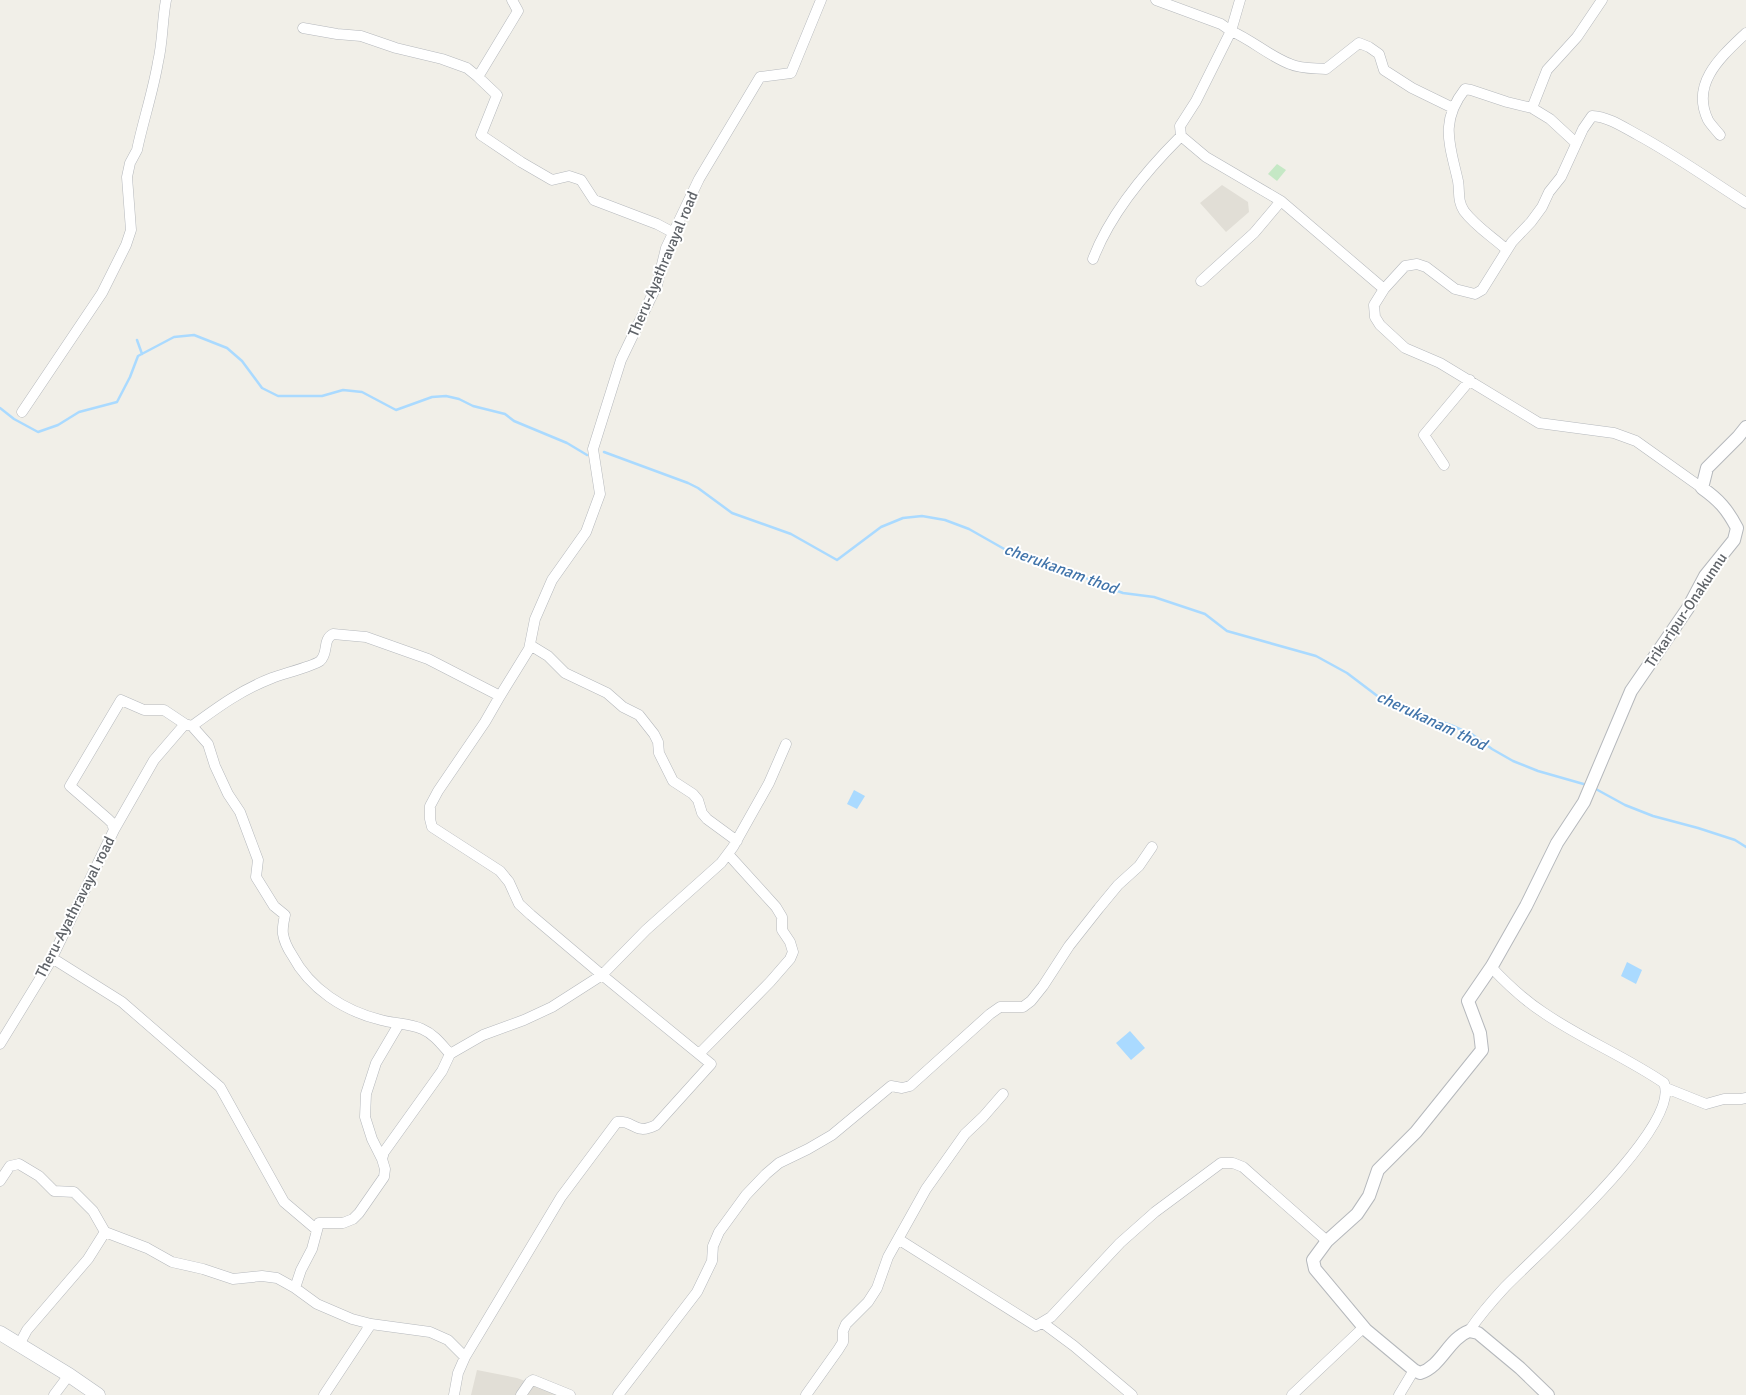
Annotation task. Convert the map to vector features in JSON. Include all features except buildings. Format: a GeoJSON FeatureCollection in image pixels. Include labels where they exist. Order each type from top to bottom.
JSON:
{"type":"FeatureCollection","features":[{"type":"Feature","properties":{"kind":"main road"},"geometry":{"type":"LineString","coordinates":[[0,1333],[70,1375],[98,1395]]}},
{"type":"Feature","properties":{"kind":"street"},"geometry":{"type":"LineString","coordinates":[[22,412],[102,293],[126,246],[131,230],[127,177],[130,163],[137,150],[158,64],[163,38],[163,18],[166,0]]}},
{"type":"Feature","properties":{"kind":"street"},"geometry":{"type":"LineString","coordinates":[[478,76],[518,11],[512,0]]}},
{"type":"Feature","properties":{"kind":"street","name":"Theru-Ayathravayal road"},"geometry":{"type":"LineString","coordinates":[[602,975],[519,904],[504,876],[432,827],[430,806],[438,791],[485,722],[530,645],[535,619],[552,580],[586,532],[600,494],[593,449],[621,360],[657,285],[666,248],[699,179],[760,76],[791,73],[821,0]]}},
{"type":"Feature","properties":{"kind":"street"},"geometry":{"type":"LineString","coordinates":[[1156,0],[1222,24],[1291,65],[1326,69],[1359,43],[1380,54],[1384,70],[1412,88],[1453,108]]}},
{"type":"Feature","properties":{"kind":"street"},"geometry":{"type":"LineString","coordinates":[[1240,0],[1231,31],[1196,101],[1180,126],[1181,136],[1206,157],[1281,201],[1384,289]]}},
{"type":"Feature","properties":{"kind":"street"},"geometry":{"type":"LineString","coordinates":[[1532,108],[1547,70],[1577,37],[1602,0]]}},
{"type":"Feature","properties":{"kind":"street"},"geometry":{"type":"LineString","coordinates":[[304,28],[361,36],[467,68],[497,95],[481,135],[552,180],[569,176],[581,180],[594,200],[657,224],[674,233]]}},
{"type":"Feature","properties":{"kind":"street"},"geometry":{"type":"LineString","coordinates":[[1720,135],[1708,120],[1702,102],[1704,88],[1709,72],[1746,33]]}},
{"type":"Feature","properties":{"kind":"street"},"geometry":{"type":"LineString","coordinates":[[1507,250],[1478,226],[1463,210],[1458,196],[1458,182],[1448,130],[1449,115],[1465,89],[1532,108],[1550,119],[1576,143]]}},
{"type":"Feature","properties":{"kind":"street"},"geometry":{"type":"LineString","coordinates":[[1746,203],[1666,150],[1602,117],[1592,116],[1583,129],[1561,177],[1549,192],[1542,207],[1531,222],[1520,231],[1482,290],[1475,294],[1455,289],[1426,267],[1417,264],[1405,266],[1384,289],[1374,305],[1374,317],[1405,348],[1440,363],[1539,423],[1614,433],[1636,441],[1702,488],[1707,468],[1746,427]]}},
{"type":"Feature","properties":{"kind":"street"},"geometry":{"type":"LineString","coordinates":[[1093,259],[1101,238],[1127,199],[1159,158],[1181,136]]}},
{"type":"Feature","properties":{"kind":"street"},"geometry":{"type":"LineString","coordinates":[[1201,281],[1254,233],[1281,201]]}},
{"type":"Feature","properties":{"kind":"street"},"geometry":{"type":"LineString","coordinates":[[1444,465],[1424,435],[1470,380]]}},
{"type":"Feature","properties":{"kind":"street","name":"Trikaripur-Onakunnu"},"geometry":{"type":"LineString","coordinates":[[1327,1241],[1358,1214],[1369,1196],[1378,1170],[1416,1132],[1482,1050],[1480,1033],[1468,1001],[1491,967],[1526,906],[1557,843],[1584,802],[1632,691],[1688,608],[1705,576],[1741,531],[1717,498],[1702,488]]}},
{"type":"Feature","properties":{"kind":"street"},"geometry":{"type":"LineString","coordinates":[[114,830],[154,760],[188,725],[233,696],[272,678],[320,661],[325,652],[326,641],[333,634],[366,637],[428,659],[500,696]]}},
{"type":"Feature","properties":{"kind":"street"},"geometry":{"type":"LineString","coordinates":[[530,645],[548,656],[565,673],[607,693],[624,707],[639,715],[654,734],[658,742],[659,753],[673,781],[693,794],[707,819],[736,841]]}},
{"type":"Feature","properties":{"kind":"street","name":"Theru-Ayathravayal road"},"geometry":{"type":"LineString","coordinates":[[0,1044],[52,958],[114,830],[108,819],[70,786],[121,700],[144,710],[164,710],[188,725]]}},
{"type":"Feature","properties":{"kind":"street"},"geometry":{"type":"LineString","coordinates":[[188,725],[208,744],[215,766],[228,794],[240,812],[258,860],[256,877],[274,906],[285,915],[283,933],[289,950],[306,977],[338,1003],[380,1020],[424,1030],[436,1039],[450,1054]]}},
{"type":"Feature","properties":{"kind":"street"},"geometry":{"type":"LineString","coordinates":[[382,1159],[384,1152],[442,1071],[450,1054],[483,1035],[552,1008],[602,975],[646,930],[698,884],[728,854],[769,783],[786,744]]}},
{"type":"Feature","properties":{"kind":"street"},"geometry":{"type":"LineString","coordinates":[[618,1395],[697,1292],[712,1260],[713,1246],[719,1232],[746,1195],[766,1174],[779,1164],[832,1134],[891,1086],[902,1088],[910,1086],[969,1031],[1000,1007],[1023,1007],[1031,1001],[1069,946],[1118,885],[1139,866],[1152,847]]}},
{"type":"Feature","properties":{"kind":"street"},"geometry":{"type":"LineString","coordinates":[[699,1054],[770,982],[790,960],[793,952],[790,942],[782,930],[782,918],[776,907],[728,854]]}},
{"type":"Feature","properties":{"kind":"street"},"geometry":{"type":"LineString","coordinates":[[52,958],[122,1002],[220,1087],[284,1202],[317,1230]]}},
{"type":"Feature","properties":{"kind":"street"},"geometry":{"type":"LineString","coordinates":[[898,1239],[1036,1326],[1051,1317],[1120,1243],[1155,1212],[1221,1164],[1233,1163],[1243,1167],[1327,1241],[1313,1260],[1315,1269],[1364,1327],[1414,1370],[1420,1373],[1434,1367],[1459,1336],[1469,1331],[1481,1313],[1504,1288],[1627,1164],[1654,1126],[1666,1096],[1664,1083],[1640,1066],[1609,1052],[1544,1013],[1512,989],[1491,967]]}},
{"type":"Feature","properties":{"kind":"street"},"geometry":{"type":"LineString","coordinates":[[454,1395],[458,1373],[465,1357],[561,1197],[613,1126],[617,1122],[623,1121],[636,1129],[646,1130],[656,1125],[711,1064],[602,975]]}},
{"type":"Feature","properties":{"kind":"street"},"geometry":{"type":"LineString","coordinates":[[295,1288],[301,1270],[312,1249],[319,1223],[343,1223],[353,1218],[359,1213],[384,1177],[385,1169],[382,1159],[372,1139],[366,1117],[366,1094],[376,1063],[399,1024]]}},
{"type":"Feature","properties":{"kind":"street"},"geometry":{"type":"LineString","coordinates":[[1666,1088],[1706,1104],[1724,1099],[1741,1100],[1746,1098]]}},
{"type":"Feature","properties":{"kind":"street"},"geometry":{"type":"LineString","coordinates":[[806,1395],[843,1342],[843,1330],[846,1324],[868,1302],[877,1288],[888,1257],[943,1164],[965,1134],[1003,1094]]}},
{"type":"Feature","properties":{"kind":"street"},"geometry":{"type":"LineString","coordinates":[[0,1180],[10,1166],[18,1164],[39,1176],[54,1190],[74,1192],[94,1211],[106,1232],[147,1248],[172,1262],[203,1269],[233,1279],[262,1276],[277,1278],[317,1304],[352,1319],[371,1324],[430,1332],[448,1340],[465,1357]]}},
{"type":"Feature","properties":{"kind":"street"},"geometry":{"type":"LineString","coordinates":[[18,1345],[27,1330],[88,1259],[106,1232]]}},
{"type":"Feature","properties":{"kind":"street"},"geometry":{"type":"LineString","coordinates":[[1043,1323],[1074,1346],[1132,1395]]}},
{"type":"Feature","properties":{"kind":"street"},"geometry":{"type":"LineString","coordinates":[[324,1395],[371,1324]]}},
{"type":"Feature","properties":{"kind":"street"},"geometry":{"type":"LineString","coordinates":[[1292,1395],[1364,1327]]}},
{"type":"Feature","properties":{"kind":"street"},"geometry":{"type":"LineString","coordinates":[[1469,1331],[1478,1334],[1520,1368],[1548,1395]]}},
{"type":"Feature","properties":{"kind":"street"},"geometry":{"type":"LineString","coordinates":[[1399,1395],[1414,1370]]}},
{"type":"Feature","properties":{"kind":"street"},"geometry":{"type":"LineString","coordinates":[[54,1395],[70,1375]]}},
{"type":"Feature","properties":{"kind":"street"},"geometry":{"type":"LineString","coordinates":[[521,1395],[533,1380],[570,1395]]}},
{"type":"Feature","properties":{"kind":"shaded area"},"geometry":{"type":"Polygon","coordinates":[[[1222,185],[1248,202],[1249,212],[1226,232],[1200,203],[1222,185]]]}},
{"type":"Feature","properties":{"kind":"shaded area"},"geometry":{"type":"Polygon","coordinates":[[[477,1370],[517,1378],[563,1395],[471,1395],[477,1370]]]}},
{"type":"Feature","properties":{"kind":"green space"},"geometry":{"type":"Polygon","coordinates":[[[1277,164],[1286,170],[1277,181],[1268,174],[1277,164]]]}},
{"type":"Feature","properties":{"kind":"water"},"geometry":{"type":"Polygon","coordinates":[[[854,790],[865,796],[857,809],[847,804],[854,790]]]}},
{"type":"Feature","properties":{"kind":"water"},"geometry":{"type":"Polygon","coordinates":[[[1627,962],[1642,970],[1636,984],[1621,976],[1627,962]]]}},
{"type":"Feature","properties":{"kind":"water"},"geometry":{"type":"Polygon","coordinates":[[[1130,1031],[1145,1048],[1131,1060],[1116,1043],[1130,1031]]]}},
{"type":"Feature","properties":{"kind":"waterway","name":"cherukanam thod"},"geometry":{"type":"LineString","coordinates":[[0,408],[14,419],[38,432],[58,425],[79,412],[117,402],[138,356],[174,337],[194,335],[227,348],[242,361],[262,388],[278,396],[322,396],[343,390],[362,392],[396,410],[432,397],[446,396],[459,399],[473,406],[505,414],[514,421],[567,443],[587,455]]}},
{"type":"Feature","properties":{"kind":"waterway"},"geometry":{"type":"LineString","coordinates":[[137,340],[142,354]]}},
{"type":"Feature","properties":{"kind":"waterway","name":"cherukanam thod"},"geometry":{"type":"LineString","coordinates":[[604,452],[688,483],[698,488],[732,513],[791,534],[837,560],[881,527],[903,518],[922,516],[945,520],[969,529],[1006,550],[1076,572],[1106,587],[1123,593],[1154,597],[1205,614],[1227,631],[1316,656],[1347,673],[1384,701],[1473,735],[1513,761],[1538,771],[1587,785]]}},
{"type":"Feature","properties":{"kind":"waterway","name":"cherukanam thod"},"geometry":{"type":"LineString","coordinates":[[1594,788],[1625,805],[1653,816],[1735,840],[1746,847]]}}]}
